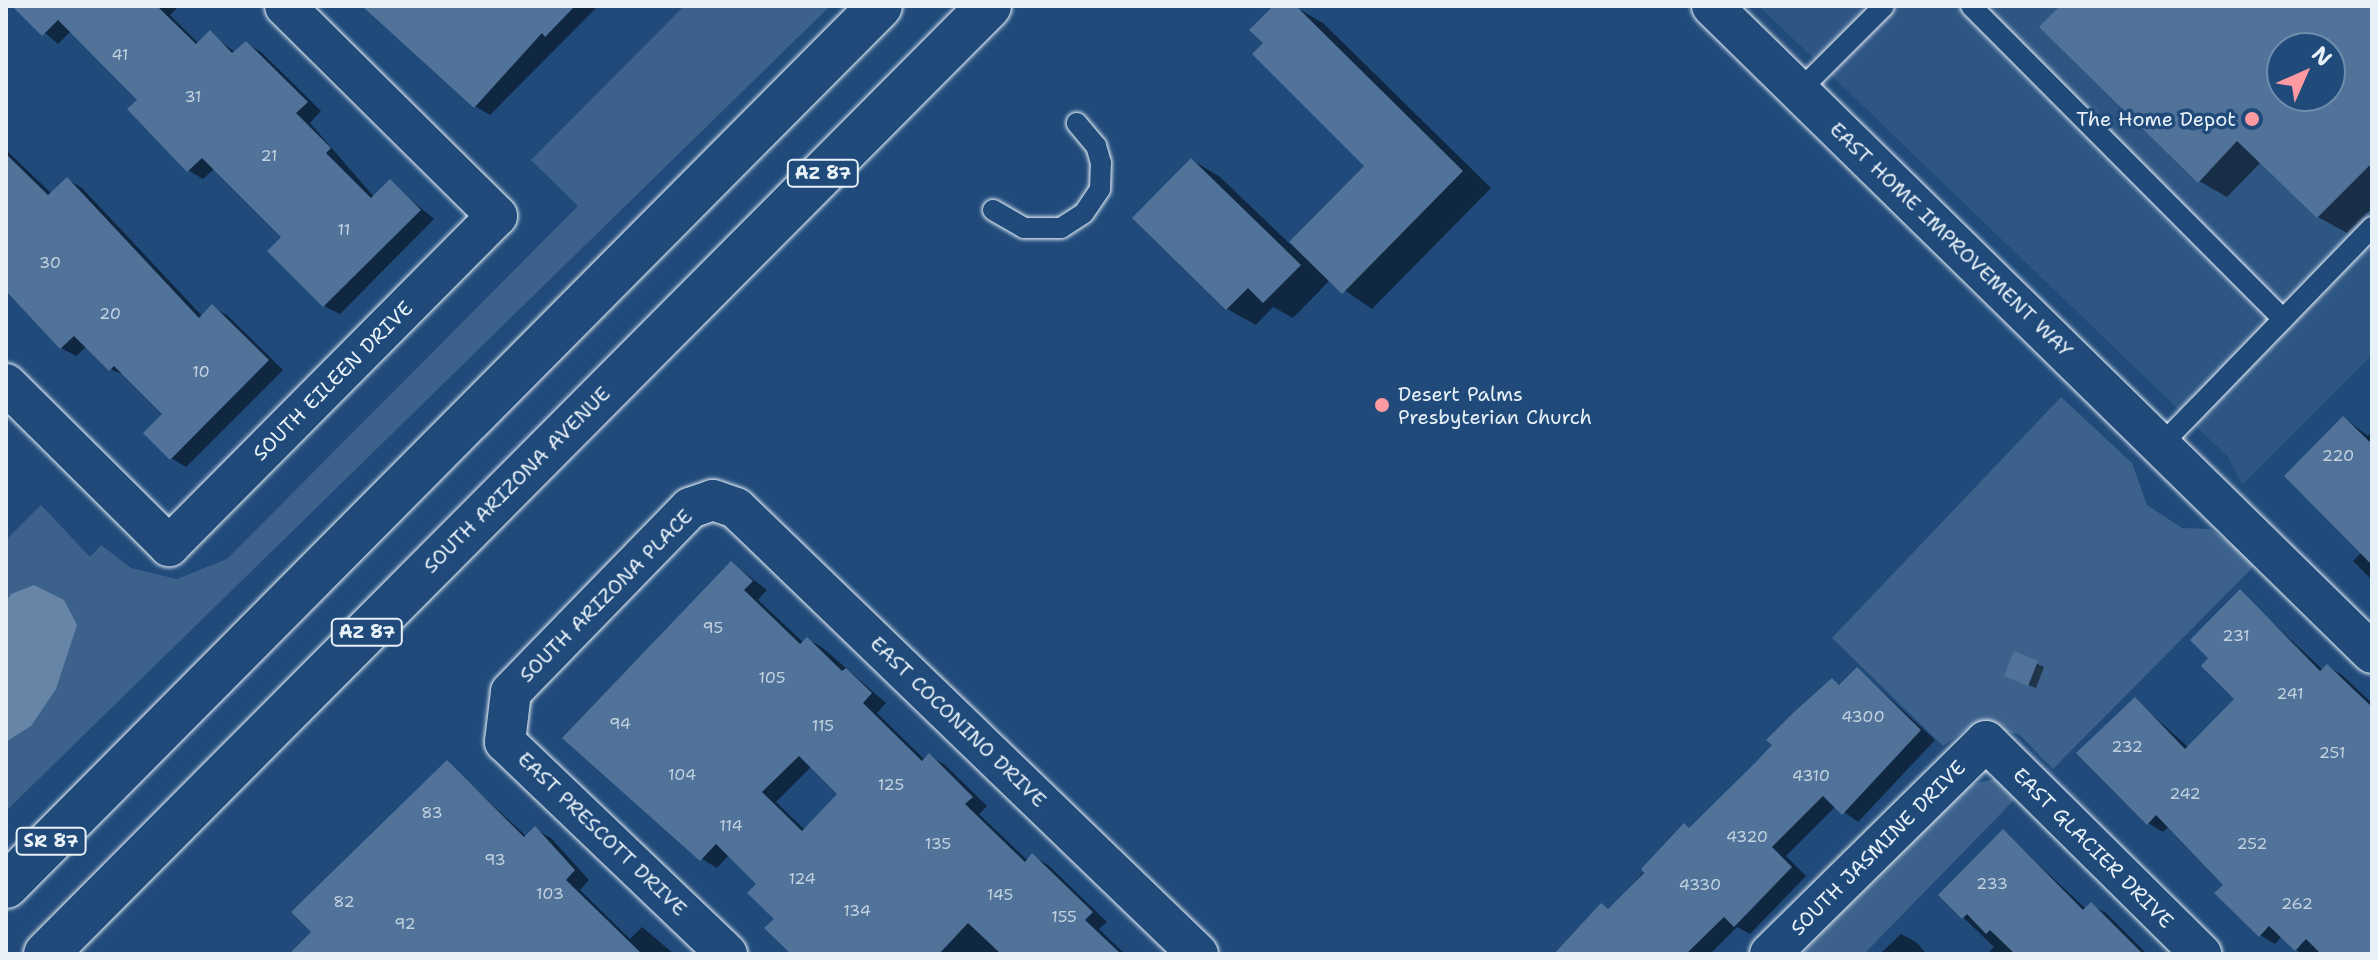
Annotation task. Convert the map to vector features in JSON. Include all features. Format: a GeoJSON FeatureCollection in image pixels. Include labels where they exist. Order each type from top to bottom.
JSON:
{"type":"FeatureCollection","features":[{"type":"Feature","properties":{"kind":"main road","name":"SR 87"},"geometry":{"type":"LineString","coordinates":[[6,886],[880,6]]}},
{"type":"Feature","properties":{"kind":"main road","name":"SOUTH ARIZONA AVENUE"},"geometry":{"type":"LineString","coordinates":[[46,954],[989,6]]}},
{"type":"Feature","properties":{"kind":"street","name":"EAST HOME IMPROVEMENT WAY"},"geometry":{"type":"LineString","coordinates":[[1712,6],[2372,653]]}},
{"type":"Feature","properties":{"kind":"street","name":"SOUTH EILEEN DRIVE"},"geometry":{"type":"LineString","coordinates":[[6,384],[169,546],[497,216],[295,9]]}},
{"type":"Feature","properties":{"kind":"street","name":"SOUTH ARIZONA PLACE"},"geometry":{"type":"LineString","coordinates":[[507,702],[690,508],[713,500]]}},
{"type":"Feature","properties":{"kind":"street","name":"EAST COCONINO DRIVE"},"geometry":{"type":"LineString","coordinates":[[713,500],[736,508],[1198,954]]}},
{"type":"Feature","properties":{"kind":"street","name":"EAST PRESCOTT DRIVE"},"geometry":{"type":"LineString","coordinates":[[507,702],[505,742],[727,954]]}},
{"type":"Feature","properties":{"kind":"street","name":"SOUTH JASMINE DRIVE"},"geometry":{"type":"LineString","coordinates":[[1770,954],[1986,741]]}},
{"type":"Feature","properties":{"kind":"street","name":"EAST GLACIER DRIVE"},"geometry":{"type":"LineString","coordinates":[[1986,741],[2201,954]]}},
{"type":"Feature","properties":{"kind":"lane"},"geometry":{"type":"LineString","coordinates":[[1799,91],[1884,6]]}},
{"type":"Feature","properties":{"kind":"lane"},"geometry":{"type":"LineString","coordinates":[[1971,6],[2283,319]]}},
{"type":"Feature","properties":{"kind":"lane"},"geometry":{"type":"LineString","coordinates":[[993,210],[1024,228],[1061,228],[1084,213],[1100,189],[1101,163],[1096,146],[1077,123]]}},
{"type":"Feature","properties":{"kind":"lane"},"geometry":{"type":"LineString","coordinates":[[2160,446],[2372,227]]}},
{"type":"Feature","properties":{"kind":"shaded area"},"geometry":{"type":"Polygon","coordinates":[[[684,6],[830,6],[6,811],[6,540],[41,505],[90,557],[101,545],[131,568],[177,579],[227,559],[578,206],[531,160],[684,6]]]}},
{"type":"Feature","properties":{"kind":"shaded area"},"geometry":{"type":"Polygon","coordinates":[[[1759,6],[2372,6],[2372,355],[2242,485],[2228,457],[1759,6]]]}},
{"type":"Feature","properties":{"kind":"shaded area"},"geometry":{"type":"Polygon","coordinates":[[[2061,397],[2132,463],[2147,505],[2182,528],[2210,529],[2257,563],[2053,769],[2019,734],[1970,727],[1943,746],[1832,638],[2061,397]]]}},
{"type":"Feature","properties":{"kind":"shaded area"},"geometry":{"type":"Polygon","coordinates":[[[34,585],[64,600],[77,625],[56,689],[31,726],[6,742],[6,602],[11,594],[34,585]]]}},
{"type":"Feature","properties":{"kind":"shaded area"},"geometry":{"type":"Polygon","coordinates":[[[1995,779],[2019,795],[1864,954],[1800,954],[1958,787],[1995,779]]]}},
{"type":"Feature","properties":{"kind":"building"},"geometry":{"type":"Polygon","coordinates":[[[12,6],[157,6],[196,44],[210,30],[232,53],[246,41],[308,102],[296,113],[331,148],[326,153],[371,198],[390,179],[421,210],[323,307],[267,251],[281,237],[202,158],[187,172],[127,109],[137,100],[58,20],[42,36],[12,6]]]}},
{"type":"Feature","properties":{"kind":"building"},"geometry":{"type":"Polygon","coordinates":[[[362,6],[575,6],[545,37],[542,33],[474,108],[362,6]]]}},
{"type":"Feature","properties":{"kind":"building"},"geometry":{"type":"Polygon","coordinates":[[[1273,6],[1296,6],[1463,171],[1342,294],[1289,242],[1364,166],[1252,54],[1263,43],[1249,30],[1273,6]]]}},
{"type":"Feature","properties":{"kind":"building","name":"The Home Depot"},"geometry":{"type":"Polygon","coordinates":[[[2060,6],[2372,6],[2372,163],[2317,218],[2237,141],[2198,183],[2039,27],[2060,6]]]}},
{"type":"Feature","properties":{"kind":"building"},"geometry":{"type":"Polygon","coordinates":[[[6,154],[48,195],[67,177],[199,318],[212,304],[269,360],[170,460],[143,433],[162,414],[114,366],[109,371],[74,336],[60,349],[6,291],[6,154]]]}},
{"type":"Feature","properties":{"kind":"building"},"geometry":{"type":"Polygon","coordinates":[[[1191,158],[1301,265],[1263,303],[1248,288],[1226,310],[1132,218],[1191,158]]]}},
{"type":"Feature","properties":{"kind":"building"},"geometry":{"type":"Polygon","coordinates":[[[2343,416],[2372,444],[2372,565],[2284,476],[2343,416]]]}},
{"type":"Feature","properties":{"kind":"building"},"geometry":{"type":"Polygon","coordinates":[[[731,561],[753,581],[744,590],[800,644],[807,637],[842,671],[846,668],[872,693],[863,703],[922,761],[929,753],[973,797],[965,804],[1025,862],[1032,853],[1093,912],[1085,920],[1121,954],[1001,954],[968,923],[939,954],[791,954],[764,928],[774,919],[747,893],[756,884],[716,844],[700,861],[562,738],[731,561]],[[799,756],[762,792],[802,831],[837,794],[799,756]]]}},
{"type":"Feature","properties":{"kind":"building"},"geometry":{"type":"Polygon","coordinates":[[[2240,589],[2320,671],[2327,664],[2372,707],[2372,954],[2321,954],[2306,939],[2295,951],[2269,926],[2259,937],[2214,893],[2223,885],[2156,815],[2147,825],[2076,753],[2135,697],[2185,749],[2234,699],[2201,666],[2208,658],[2190,640],[2240,589]]]}},
{"type":"Feature","properties":{"kind":"building"},"geometry":{"type":"Polygon","coordinates":[[[2014,651],[2038,661],[2028,686],[2004,676],[2014,651]]]}},
{"type":"Feature","properties":{"kind":"building"},"geometry":{"type":"Polygon","coordinates":[[[1857,667],[1921,730],[1842,815],[1823,796],[1772,847],[1792,867],[1734,927],[1724,917],[1686,954],[1554,954],[1601,903],[1608,909],[1644,873],[1641,869],[1684,823],[1689,828],[1754,764],[1772,745],[1766,740],[1793,713],[1832,678],[1839,685],[1857,667]]]}},
{"type":"Feature","properties":{"kind":"building"},"geometry":{"type":"Polygon","coordinates":[[[447,760],[524,837],[535,826],[575,870],[566,880],[642,954],[289,954],[311,932],[291,912],[447,760]]]}},
{"type":"Feature","properties":{"kind":"building"},"geometry":{"type":"Polygon","coordinates":[[[2003,829],[2083,910],[2091,902],[2143,954],[2015,954],[1990,930],[1986,934],[1967,914],[1962,919],[1938,895],[2003,829]]]}},
{"type":"Feature","properties":{"kind":"place","name":"The Home Depot"},"geometry":{"type":"Point","coordinates":[2252,119]}},
{"type":"Feature","properties":{"kind":"place","name":"Desert Palms Presbyterian Church"},"geometry":{"type":"Point","coordinates":[1382,405]}}]}
